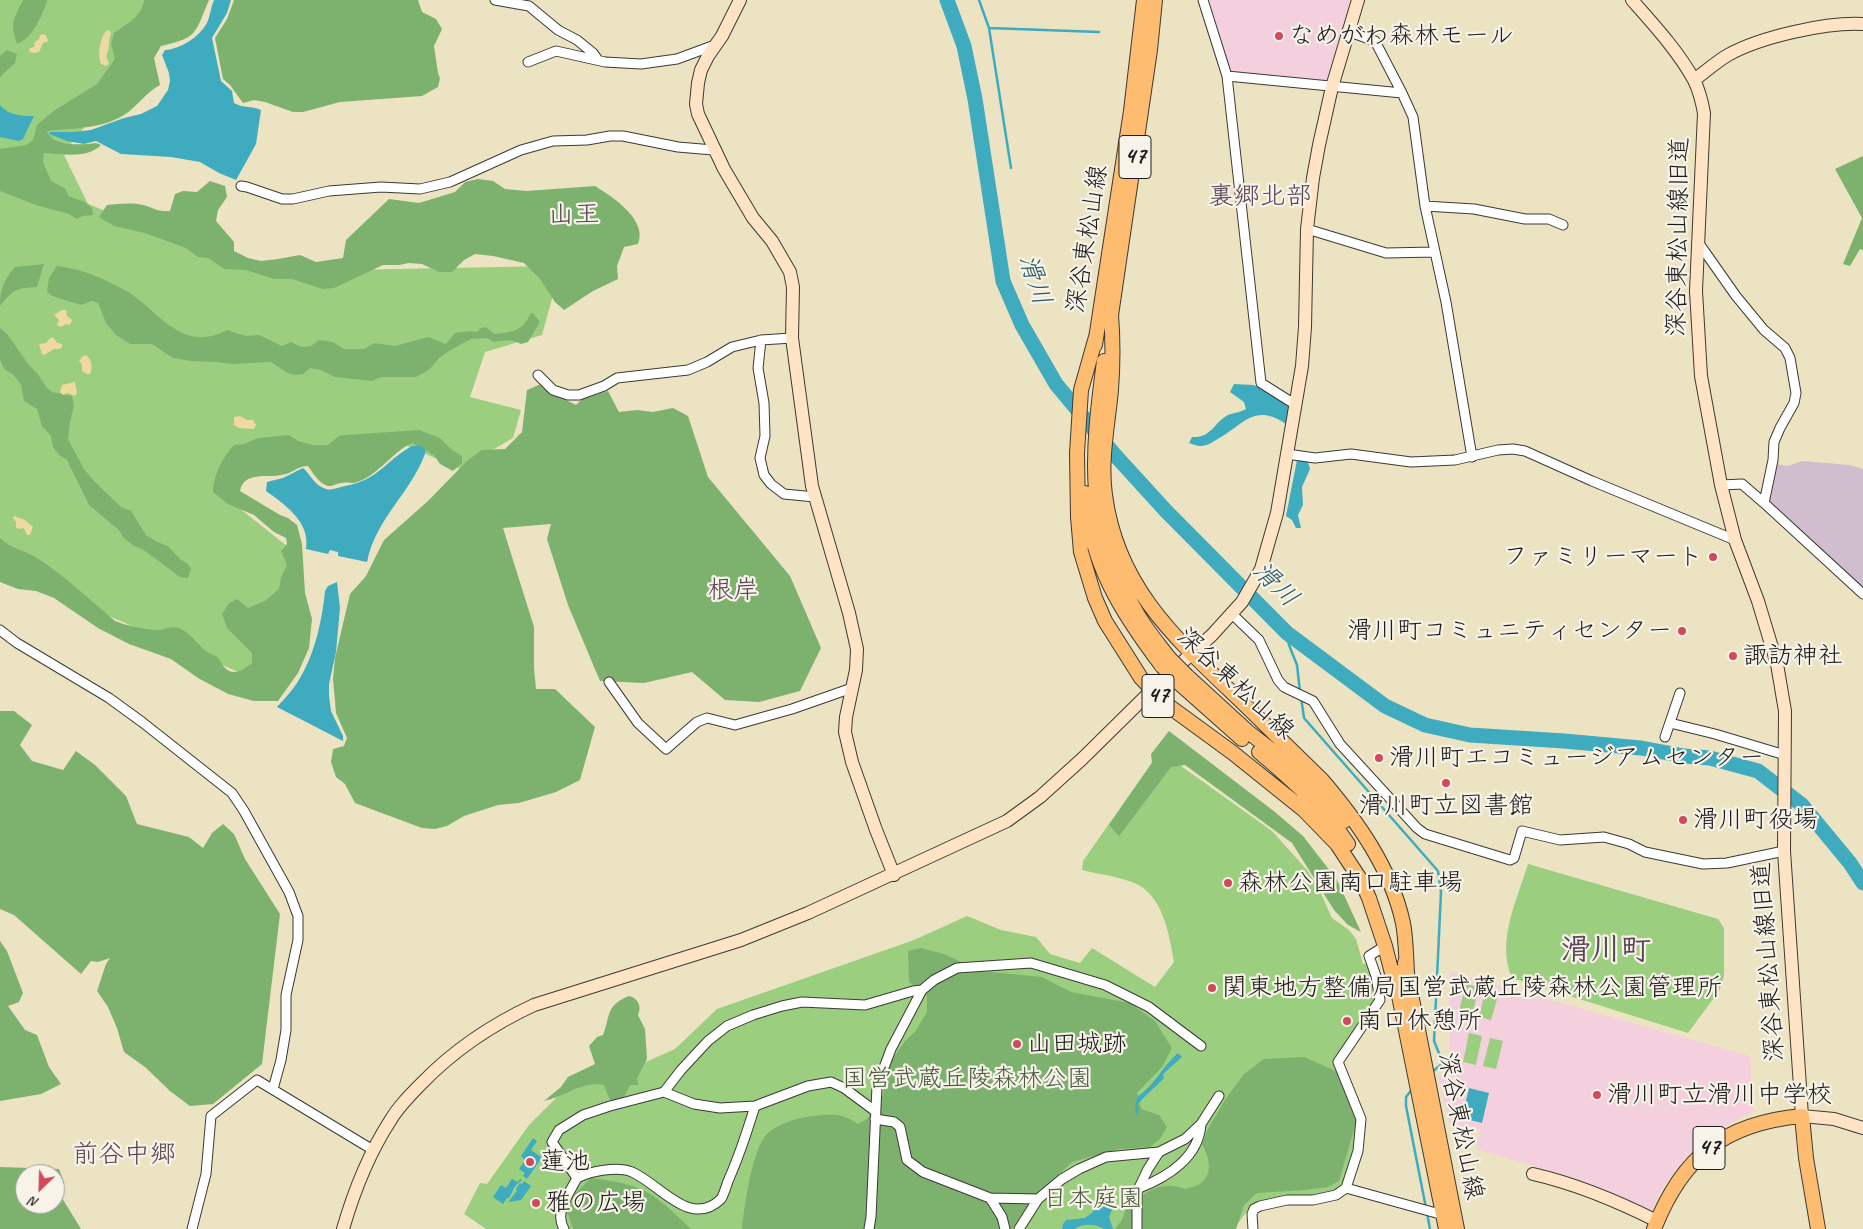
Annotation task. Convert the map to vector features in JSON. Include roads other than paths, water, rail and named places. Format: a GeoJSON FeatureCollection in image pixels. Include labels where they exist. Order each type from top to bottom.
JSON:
{"type":"FeatureCollection","features":[{"type":"Feature","properties":{"kind":"main road","name":"深谷東松山線"},"geometry":{"type":"LineString","coordinates":[[1144,0],[1131,111],[1096,337],[1084,433],[1083,471],[1085,497],[1093,541],[1102,569],[1115,598],[1133,627],[1165,662],[1290,779],[1334,824],[1343,837],[1362,866],[1379,906],[1393,958],[1394,981]]}},
{"type":"Feature","properties":{"kind":"main road","name":"深谷東松山線"},"geometry":{"type":"LineString","coordinates":[[1155,0],[1150,50],[1099,399],[1094,487],[1102,532],[1118,580],[1165,662]]}},
{"type":"Feature","properties":{"kind":"main road","name":"深谷東松山線"},"geometry":{"type":"LineString","coordinates":[[1111,314],[1113,347],[1104,454],[1104,481],[1109,516],[1117,548],[1131,576],[1167,628],[1192,655],[1322,780],[1341,802],[1363,833],[1387,877],[1403,922],[1407,972],[1441,1216],[1446,1229]]}},
{"type":"Feature","properties":{"kind":"main road","name":"深谷東松山線"},"geometry":{"type":"LineString","coordinates":[[1096,337],[1081,390],[1077,454],[1078,517],[1082,552],[1095,598],[1105,621],[1131,664],[1166,704],[1233,753],[1304,810],[1328,832],[1348,859],[1362,882],[1386,946],[1406,1029],[1422,1080]]}},
{"type":"Feature","properties":{"kind":"main road","name":"深谷東松山線"},"geometry":{"type":"LineString","coordinates":[[1183,679],[1297,770],[1338,813],[1352,831],[1374,866],[1382,885],[1392,914],[1407,972]]}},
{"type":"Feature","properties":{"kind":"main road","name":"47"},"geometry":{"type":"LineString","coordinates":[[1655,1225],[1676,1183],[1685,1170],[1712,1146],[1743,1128],[1781,1118],[1802,1116]]}},
{"type":"Feature","properties":{"kind":"main road"},"geometry":{"type":"LineString","coordinates":[[1802,1116],[1806,1158],[1818,1229]]}},
{"type":"Feature","properties":{"kind":"street"},"geometry":{"type":"LineString","coordinates":[[496,0],[530,6],[558,30],[578,40],[598,60]]}},
{"type":"Feature","properties":{"kind":"street"},"geometry":{"type":"LineString","coordinates":[[740,0],[701,70],[696,94],[698,114],[713,150],[753,218],[772,241],[790,272],[792,287],[792,338],[815,497],[854,631],[857,649],[856,670],[846,717],[845,732],[876,830],[894,874]]}},
{"type":"Feature","properties":{"kind":"street"},"geometry":{"type":"LineString","coordinates":[[1203,0],[1227,76],[1261,383],[1296,405]]}},
{"type":"Feature","properties":{"kind":"street"},"geometry":{"type":"LineString","coordinates":[[343,1229],[354,1192],[372,1150],[391,1119],[409,1096],[444,1061],[503,1019],[542,1002],[742,940],[808,913],[1007,820],[1040,797],[1082,759],[1152,690],[1192,655],[1235,611],[1259,574],[1277,513],[1296,405],[1305,327],[1307,229],[1319,145],[1332,87],[1358,0]]}},
{"type":"Feature","properties":{"kind":"street","name":"深谷東松山線旧道"},"geometry":{"type":"LineString","coordinates":[[1632,0],[1672,48],[1694,80],[1701,98],[1704,127],[1696,291],[1701,376],[1721,486],[1736,540],[1758,601],[1777,664],[1785,711],[1784,851],[1802,1116]]}},
{"type":"Feature","properties":{"kind":"street"},"geometry":{"type":"LineString","coordinates":[[1694,80],[1727,56],[1755,43],[1825,26],[1863,24]]}},
{"type":"Feature","properties":{"kind":"street"},"geometry":{"type":"LineString","coordinates":[[1348,31],[1375,41],[1413,117],[1425,206],[1446,302],[1472,457]]}},
{"type":"Feature","properties":{"kind":"street"},"geometry":{"type":"LineString","coordinates":[[528,62],[556,51],[618,64],[640,64],[677,59],[717,44]]}},
{"type":"Feature","properties":{"kind":"street"},"geometry":{"type":"LineString","coordinates":[[1227,76],[1402,94]]}},
{"type":"Feature","properties":{"kind":"street"},"geometry":{"type":"LineString","coordinates":[[241,186],[282,198],[293,199],[310,194],[381,187],[420,189],[450,182],[522,150],[553,141],[587,140],[610,136],[624,136],[678,147],[713,150]]}},
{"type":"Feature","properties":{"kind":"street"},"geometry":{"type":"LineString","coordinates":[[1425,206],[1474,209],[1525,219],[1549,220],[1563,225]]}},
{"type":"Feature","properties":{"kind":"street"},"geometry":{"type":"LineString","coordinates":[[1307,229],[1355,242],[1386,254],[1435,252]]}},
{"type":"Feature","properties":{"kind":"street"},"geometry":{"type":"LineString","coordinates":[[1698,242],[1736,296],[1764,330],[1785,348],[1790,358],[1796,392],[1794,403],[1774,442],[1773,460],[1764,503]]}},
{"type":"Feature","properties":{"kind":"street"},"geometry":{"type":"LineString","coordinates":[[538,375],[553,390],[580,395],[598,389],[617,378],[688,370],[708,362],[732,347],[761,340],[792,338]]}},
{"type":"Feature","properties":{"kind":"street"},"geometry":{"type":"LineString","coordinates":[[761,340],[758,368],[764,403],[765,436],[760,458],[764,475],[771,484],[784,494],[815,497]]}},
{"type":"Feature","properties":{"kind":"street"},"geometry":{"type":"LineString","coordinates":[[1287,454],[1315,458],[1351,454],[1411,462],[1455,460],[1498,450],[1513,449],[1525,451],[1592,481],[1736,540]]}},
{"type":"Feature","properties":{"kind":"street"},"geometry":{"type":"LineString","coordinates":[[1721,486],[1742,484],[1863,594]]}},
{"type":"Feature","properties":{"kind":"street"},"geometry":{"type":"LineString","coordinates":[[1235,611],[1259,640],[1278,680],[1284,687],[1313,701],[1340,744],[1417,828],[1425,834],[1510,860],[1514,858],[1522,831],[1560,840],[1604,837],[1629,844],[1645,852],[1704,864],[1727,863],[1784,851]]}},
{"type":"Feature","properties":{"kind":"street"},"geometry":{"type":"LineString","coordinates":[[0,630],[17,644],[109,698],[142,722],[232,793],[244,811],[288,892],[298,916],[298,940],[286,995],[286,1030],[282,1060],[273,1089]]}},
{"type":"Feature","properties":{"kind":"street"},"geometry":{"type":"LineString","coordinates":[[609,682],[638,723],[666,749],[698,722],[707,718],[735,725],[792,709],[852,688]]}},
{"type":"Feature","properties":{"kind":"street"},"geometry":{"type":"LineString","coordinates":[[1665,737],[1680,693]]}},
{"type":"Feature","properties":{"kind":"street"},"geometry":{"type":"LineString","coordinates":[[1670,723],[1785,755]]}},
{"type":"Feature","properties":{"kind":"street"},"geometry":{"type":"LineString","coordinates":[[1253,1229],[1252,1214],[1254,1209],[1260,1206],[1287,1200],[1313,1200],[1336,1195],[1346,1188],[1358,1151],[1361,1119],[1338,1062],[1380,1000],[1376,976],[1369,956],[1386,946]]}},
{"type":"Feature","properties":{"kind":"street"},"geometry":{"type":"LineString","coordinates":[[869,1229],[877,1086],[888,1058],[922,990],[934,980],[957,968],[1031,963],[1105,985],[1130,996],[1164,1017],[1201,1046]]}},
{"type":"Feature","properties":{"kind":"street"},"geometry":{"type":"LineString","coordinates":[[664,1092],[708,1041],[728,1026],[753,1015],[802,1002],[865,1005],[922,990]]}},
{"type":"Feature","properties":{"kind":"street"},"geometry":{"type":"LineString","coordinates":[[192,1229],[206,1174],[211,1116],[257,1080],[372,1150]]}},
{"type":"Feature","properties":{"kind":"street"},"geometry":{"type":"LineString","coordinates":[[577,1178],[552,1142],[559,1130],[583,1116],[610,1106],[664,1092],[694,1104],[720,1108],[756,1106],[808,1086],[831,1082],[844,1088],[875,1115],[894,1122],[900,1128],[907,1160],[923,1172],[990,1198],[1038,1200]]}},
{"type":"Feature","properties":{"kind":"street"},"geometry":{"type":"LineString","coordinates":[[1019,1229],[1038,1200],[1062,1179],[1092,1162],[1106,1157],[1160,1152],[1185,1139],[1201,1124],[1219,1096]]}},
{"type":"Feature","properties":{"kind":"street"},"geometry":{"type":"LineString","coordinates":[[564,1229],[560,1218],[561,1210],[577,1178],[584,1174],[624,1169],[634,1173],[682,1209],[694,1213],[712,1209],[722,1197],[735,1168],[756,1106]]}},
{"type":"Feature","properties":{"kind":"street"},"geometry":{"type":"LineString","coordinates":[[1802,1116],[1834,1119],[1863,1128]]}},
{"type":"Feature","properties":{"kind":"street"},"geometry":{"type":"LineString","coordinates":[[1139,1188],[1155,1182],[1190,1155],[1200,1137],[1201,1124]]}},
{"type":"Feature","properties":{"kind":"street"},"geometry":{"type":"LineString","coordinates":[[1137,1229],[1137,1192],[1148,1169],[1160,1152]]}},
{"type":"Feature","properties":{"kind":"street"},"geometry":{"type":"LineString","coordinates":[[1533,1174],[1574,1185],[1619,1202],[1655,1225]]}},
{"type":"Feature","properties":{"kind":"street"},"geometry":{"type":"LineString","coordinates":[[1346,1188],[1441,1216]]}},
{"type":"Feature","properties":{"kind":"street"},"geometry":{"type":"LineString","coordinates":[[990,1198],[1002,1217],[1005,1229]]}},
{"type":"Feature","properties":{"kind":"water"},"geometry":{"type":"Polygon","coordinates":[[[214,0],[231,0],[227,13],[212,38],[221,81],[232,91],[234,103],[261,110],[256,144],[236,180],[200,162],[171,157],[121,154],[96,141],[84,144],[67,141],[49,134],[50,132],[91,130],[141,114],[157,106],[168,90],[170,81],[162,55],[165,50],[183,45],[204,28],[214,0]]]}},
{"type":"Feature","properties":{"kind":"water"},"geometry":{"type":"Polygon","coordinates":[[[0,105],[11,113],[34,116],[23,139],[19,141],[0,137],[0,105]]]}},
{"type":"Feature","properties":{"kind":"water"},"geometry":{"type":"Polygon","coordinates":[[[1234,384],[1260,387],[1290,406],[1286,424],[1265,415],[1256,416],[1249,418],[1207,445],[1200,446],[1189,443],[1192,437],[1199,437],[1208,433],[1228,415],[1246,409],[1244,402],[1230,392],[1234,384]]]}},
{"type":"Feature","properties":{"kind":"water"},"geometry":{"type":"Polygon","coordinates":[[[412,446],[421,446],[425,449],[425,454],[411,482],[378,532],[371,546],[367,562],[338,556],[338,552],[330,550],[328,554],[306,549],[304,530],[300,522],[288,508],[266,491],[267,482],[283,478],[303,468],[322,488],[333,489],[357,483],[374,474],[412,446]]]}},
{"type":"Feature","properties":{"kind":"water"},"geometry":{"type":"Polygon","coordinates":[[[1297,460],[1308,462],[1310,469],[1302,487],[1303,505],[1298,515],[1301,528],[1296,528],[1292,520],[1286,516],[1297,460]]]}},
{"type":"Feature","properties":{"kind":"water"},"geometry":{"type":"Polygon","coordinates":[[[337,582],[340,608],[329,696],[331,711],[343,736],[343,741],[277,707],[303,673],[313,651],[322,615],[325,591],[328,586],[337,582]]]}},
{"type":"Feature","properties":{"kind":"water"},"geometry":{"type":"Polygon","coordinates":[[[1178,1053],[1182,1057],[1163,1074],[1164,1078],[1138,1104],[1138,1114],[1136,1116],[1137,1097],[1143,1093],[1178,1053]]]}},
{"type":"Feature","properties":{"kind":"water"},"geometry":{"type":"Polygon","coordinates":[[[1469,1088],[1489,1093],[1482,1123],[1462,1118],[1469,1088]]]}},
{"type":"Feature","properties":{"kind":"water"},"geometry":{"type":"Polygon","coordinates":[[[533,1138],[537,1141],[531,1150],[541,1159],[527,1179],[523,1176],[525,1173],[519,1169],[525,1160],[521,1156],[533,1138]]]}},
{"type":"Feature","properties":{"kind":"water"},"geometry":{"type":"Polygon","coordinates":[[[512,1179],[518,1182],[520,1179],[522,1180],[515,1186],[509,1198],[503,1204],[493,1197],[501,1185],[506,1188],[512,1179]]]}},
{"type":"Feature","properties":{"kind":"water"},"geometry":{"type":"Polygon","coordinates":[[[524,1181],[531,1186],[521,1200],[508,1202],[517,1191],[516,1189],[520,1183],[522,1184],[524,1181]]]}},
{"type":"Feature","properties":{"kind":"water"},"geometry":{"type":"Polygon","coordinates":[[[1105,1194],[1114,1196],[1116,1200],[1109,1217],[1113,1229],[1089,1225],[1075,1229],[1062,1229],[1066,1220],[1085,1218],[1093,1212],[1097,1199],[1105,1194]]]}},
{"type":"Feature","properties":{"kind":"waterway","name":"滑川"},"geometry":{"type":"LineString","coordinates":[[947,0],[964,46],[975,99],[1003,281],[1022,325],[1056,384],[1114,454],[1166,511],[1287,633],[1385,706],[1425,725],[1470,735],[1641,748],[1684,756],[1710,758],[1758,771],[1802,805],[1850,863],[1863,883]]}},
{"type":"Feature","properties":{"kind":"waterway"},"geometry":{"type":"LineString","coordinates":[[979,0],[989,28],[1011,168]]}},
{"type":"Feature","properties":{"kind":"waterway"},"geometry":{"type":"LineString","coordinates":[[989,28],[1099,32]]}},
{"type":"Feature","properties":{"kind":"waterway"},"geometry":{"type":"LineString","coordinates":[[1287,633],[1289,645],[1297,665],[1300,692]]}},
{"type":"Feature","properties":{"kind":"waterway"},"geometry":{"type":"LineString","coordinates":[[1301,697],[1304,718],[1438,871],[1441,892],[1434,1041],[1443,1063],[1431,1073]]}},
{"type":"Feature","properties":{"kind":"waterway"},"geometry":{"type":"LineString","coordinates":[[1413,1088],[1406,1097],[1406,1106],[1426,1208]]}},
{"type":"Feature","properties":{"kind":"waterway"},"geometry":{"type":"LineString","coordinates":[[1427,1213],[1430,1229]]}},
{"type":"Feature","properties":{"kind":"place","name":"なめがわ森林モール"},"geometry":{"type":"Point","coordinates":[1279,36]}},
{"type":"Feature","properties":{"kind":"place","name":"ファミリーマート"},"geometry":{"type":"Point","coordinates":[1713,557]}},
{"type":"Feature","properties":{"kind":"place","name":"滑川町コミュニティセンター"},"geometry":{"type":"Point","coordinates":[1682,631]}},
{"type":"Feature","properties":{"kind":"place","name":"諏訪神社"},"geometry":{"type":"Point","coordinates":[1733,656]}},
{"type":"Feature","properties":{"kind":"place","name":"滑川町エコミュージアムセンター"},"geometry":{"type":"Point","coordinates":[1379,758]}},
{"type":"Feature","properties":{"kind":"place","name":"滑川町立図書館"},"geometry":{"type":"Point","coordinates":[1446,783]}},
{"type":"Feature","properties":{"kind":"place","name":"滑川町役場"},"geometry":{"type":"Point","coordinates":[1683,820]}},
{"type":"Feature","properties":{"kind":"place","name":"森林公園南口駐車場"},"geometry":{"type":"Point","coordinates":[1228,883]}},
{"type":"Feature","properties":{"kind":"place","name":"関東地方整備局国営武蔵丘陵森林公園管理所"},"geometry":{"type":"Point","coordinates":[1212,988]}},
{"type":"Feature","properties":{"kind":"place","name":"南口休憩所"},"geometry":{"type":"Point","coordinates":[1347,1021]}},
{"type":"Feature","properties":{"kind":"place","name":"山田城跡"},"geometry":{"type":"Point","coordinates":[1017,1044]}},
{"type":"Feature","properties":{"kind":"place","name":"滑川町立滑川中学校"},"geometry":{"type":"Point","coordinates":[1597,1095]}},
{"type":"Feature","properties":{"kind":"place","name":"蓮池"},"geometry":{"type":"Point","coordinates":[530,1162]}},
{"type":"Feature","properties":{"kind":"place","name":"雅の広場"},"geometry":{"type":"Point","coordinates":[536,1203]}},
{"type":"Feature","properties":{"kind":"district","name":"裏郷北部"},"geometry":{"type":"Point","coordinates":[1260,197]}},
{"type":"Feature","properties":{"kind":"district","name":"山王"},"geometry":{"type":"Point","coordinates":[574,215]}},
{"type":"Feature","properties":{"kind":"district","name":"根岸"},"geometry":{"type":"Point","coordinates":[733,591]}},
{"type":"Feature","properties":{"kind":"district","name":"滑川町"},"geometry":{"type":"Point","coordinates":[1606,951]}},
{"type":"Feature","properties":{"kind":"district","name":"前谷中郷"},"geometry":{"type":"Point","coordinates":[124,1155]}},
{"type":"Feature","properties":{"kind":"park label","name":"国営武蔵丘陵森林公園"},"geometry":{"type":"Point","coordinates":[967,1079]}},
{"type":"Feature","properties":{"kind":"park label","name":"日本庭園"},"geometry":{"type":"Point","coordinates":[1093,1199]}}]}
